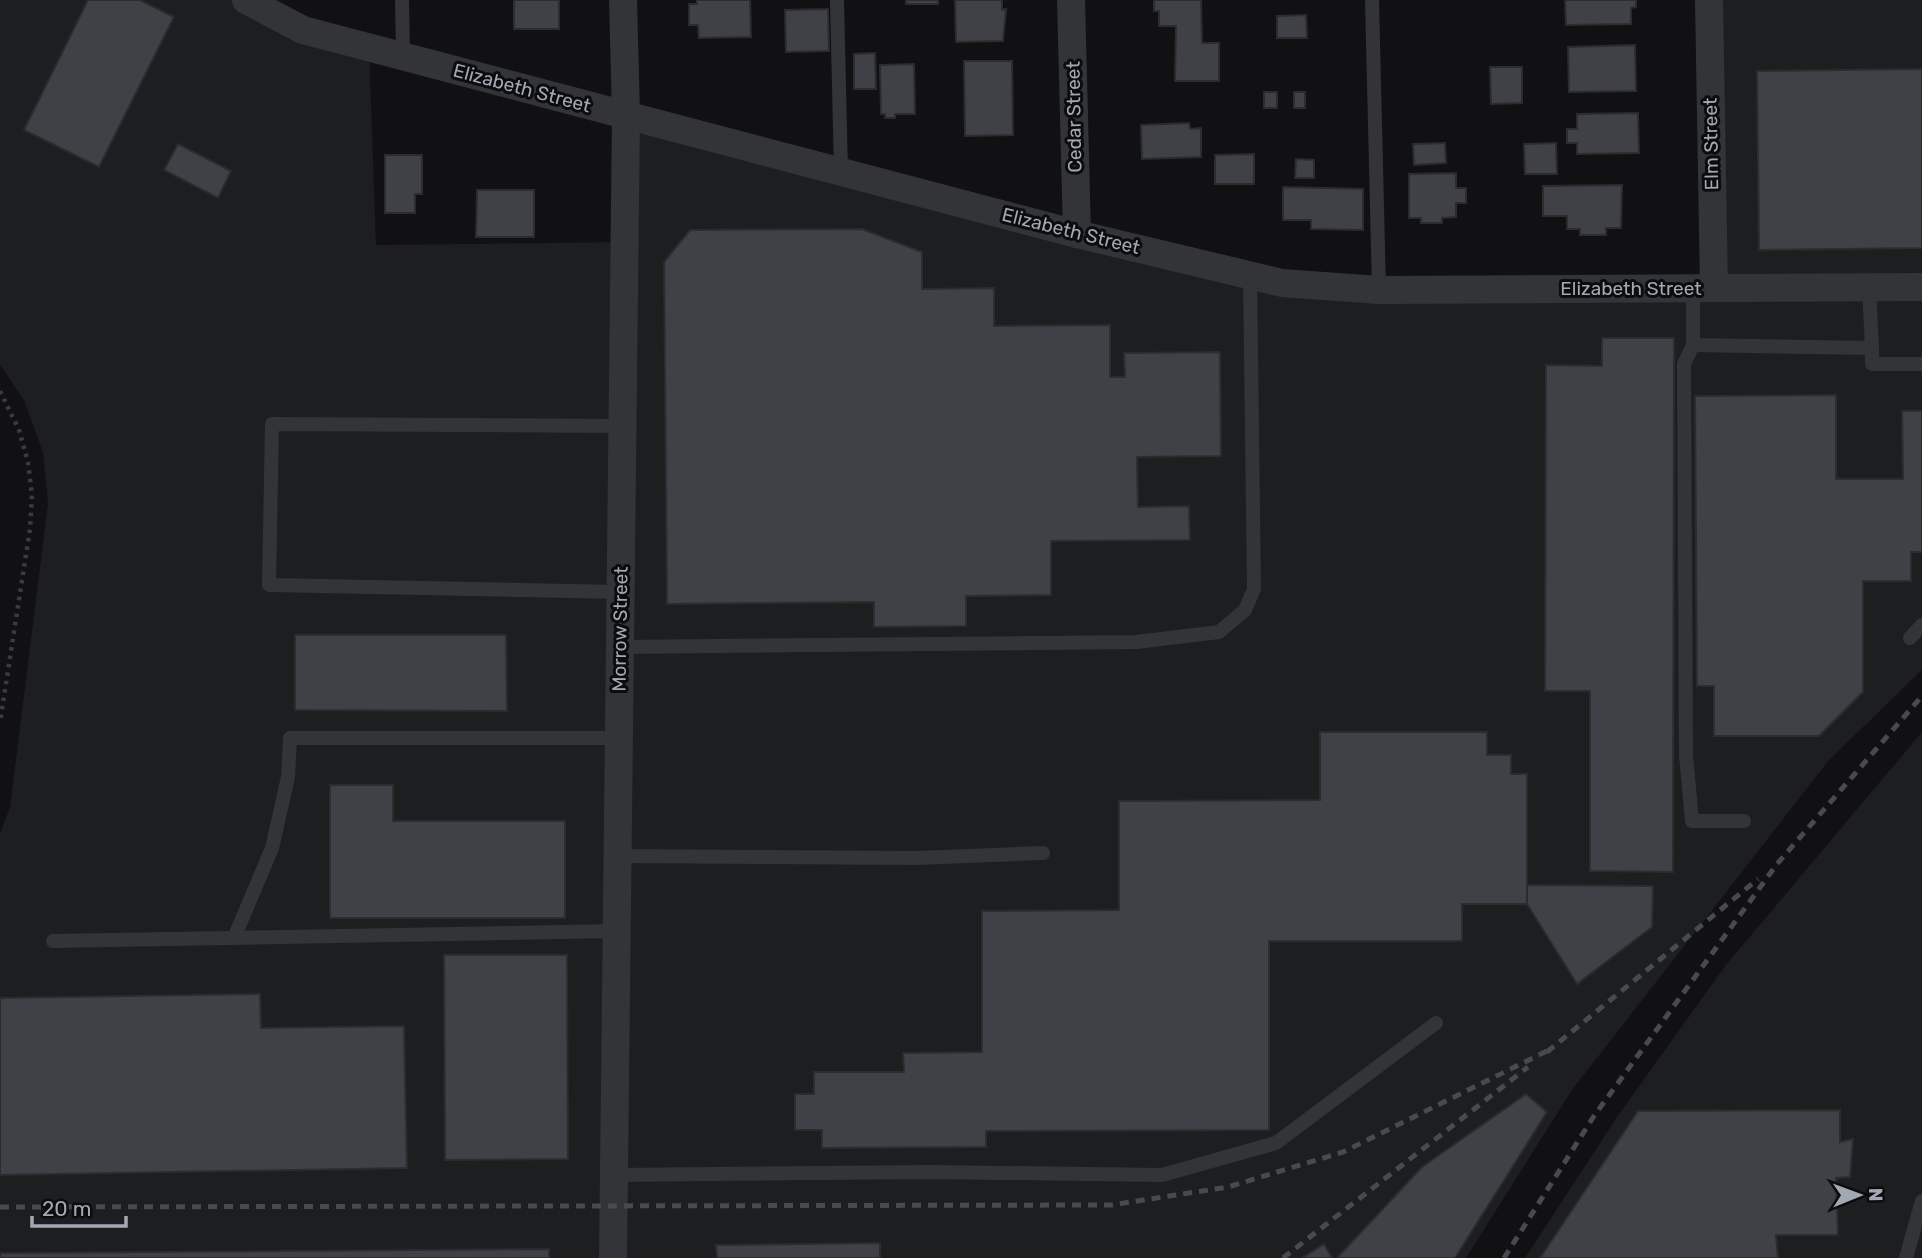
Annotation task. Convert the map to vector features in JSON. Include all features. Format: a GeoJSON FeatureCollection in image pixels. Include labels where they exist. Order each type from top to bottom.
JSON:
{"type":"FeatureCollection","features":[{"type":"Feature","properties":{"kind":"street","name":"Elizabeth Street"},"geometry":{"type":"LineString","coordinates":[[246,0],[303,30],[1077,234],[1282,283],[1379,290],[1922,287]]}},
{"type":"Feature","properties":{"kind":"street","name":"Morrow Street"},"geometry":{"type":"LineString","coordinates":[[613,1258],[626,115],[623,0]]}},
{"type":"Feature","properties":{"kind":"street","name":"Cedar Street"},"geometry":{"type":"LineString","coordinates":[[1071,0],[1077,234]]}},
{"type":"Feature","properties":{"kind":"street","name":"Elm Street"},"geometry":{"type":"LineString","coordinates":[[1703,288],[1709,0]]}},
{"type":"Feature","properties":{"kind":"lane"},"geometry":{"type":"LineString","coordinates":[[402,0],[403,56]]}},
{"type":"Feature","properties":{"kind":"lane"},"geometry":{"type":"LineString","coordinates":[[837,0],[841,172]]}},
{"type":"Feature","properties":{"kind":"lane"},"geometry":{"type":"LineString","coordinates":[[1372,0],[1379,290]]}},
{"type":"Feature","properties":{"kind":"lane"},"geometry":{"type":"LineString","coordinates":[[620,647],[1136,642],[1219,632],[1245,610],[1254,589],[1250,275]]}},
{"type":"Feature","properties":{"kind":"lane"},"geometry":{"type":"LineString","coordinates":[[1869,287],[1872,364],[1922,364]]}},
{"type":"Feature","properties":{"kind":"lane"},"geometry":{"type":"LineString","coordinates":[[1703,288],[1693,345],[1684,365],[1686,755],[1692,821],[1744,821]]}},
{"type":"Feature","properties":{"kind":"lane"},"geometry":{"type":"LineString","coordinates":[[1693,345],[1872,348]]}},
{"type":"Feature","properties":{"kind":"lane"},"geometry":{"type":"LineString","coordinates":[[620,592],[269,585],[272,424],[622,426]]}},
{"type":"Feature","properties":{"kind":"lane"},"geometry":{"type":"LineString","coordinates":[[1910,638],[1922,625]]}},
{"type":"Feature","properties":{"kind":"lane"},"geometry":{"type":"LineString","coordinates":[[234,938],[272,848],[288,777],[290,738],[618,738]]}},
{"type":"Feature","properties":{"kind":"lane"},"geometry":{"type":"LineString","coordinates":[[617,856],[918,858],[1043,853]]}},
{"type":"Feature","properties":{"kind":"lane"},"geometry":{"type":"LineString","coordinates":[[53,941],[616,931]]}},
{"type":"Feature","properties":{"kind":"lane"},"geometry":{"type":"LineString","coordinates":[[614,1175],[931,1172],[1162,1175],[1276,1143],[1436,1023]]}},
{"type":"Feature","properties":{"kind":"lane"},"geometry":{"type":"LineString","coordinates":[[1906,1258],[1922,1200]]}},
{"type":"Feature","properties":{"kind":"path"},"geometry":{"type":"LineString","coordinates":[[0,391],[19,430],[28,462],[32,495],[30,529],[0,722]]}},
{"type":"Feature","properties":{"kind":"shaded area"},"geometry":{"type":"Polygon","coordinates":[[[0,0],[246,0],[369,47],[376,245],[624,242],[626,115],[1282,283],[1713,287],[1709,0],[1922,0],[1922,670],[1829,760],[1572,1090],[1466,1258],[0,1258],[0,834],[10,807],[48,503],[43,452],[24,400],[0,365],[0,0]]]}},
{"type":"Feature","properties":{"kind":"shaded area"},"geometry":{"type":"Polygon","coordinates":[[[1922,732],[1922,1258],[1525,1258],[1617,1117],[1726,965],[1922,732]]]}},
{"type":"Feature","properties":{"kind":"building"},"geometry":{"type":"Polygon","coordinates":[[[88,0],[140,0],[174,17],[99,167],[24,130],[88,0]]]}},
{"type":"Feature","properties":{"kind":"building"},"geometry":{"type":"Polygon","coordinates":[[[514,0],[559,0],[559,29],[514,29],[514,0]]]}},
{"type":"Feature","properties":{"kind":"building"},"geometry":{"type":"Polygon","coordinates":[[[697,0],[750,0],[751,37],[699,38],[698,25],[689,25],[689,4],[697,4],[697,0]]]}},
{"type":"Feature","properties":{"kind":"building"},"geometry":{"type":"Polygon","coordinates":[[[906,0],[938,0],[938,4],[906,4],[906,0]]]}},
{"type":"Feature","properties":{"kind":"building"},"geometry":{"type":"Polygon","coordinates":[[[955,0],[1002,0],[1002,10],[1006,9],[1003,41],[956,42],[955,0]]]}},
{"type":"Feature","properties":{"kind":"building"},"geometry":{"type":"Polygon","coordinates":[[[1154,0],[1201,0],[1202,43],[1219,43],[1219,81],[1175,81],[1176,26],[1159,26],[1159,11],[1154,11],[1154,0]]]}},
{"type":"Feature","properties":{"kind":"building"},"geometry":{"type":"Polygon","coordinates":[[[1565,0],[1636,0],[1636,7],[1631,8],[1631,24],[1566,25],[1565,0]]]}},
{"type":"Feature","properties":{"kind":"building"},"geometry":{"type":"Polygon","coordinates":[[[828,9],[829,51],[786,52],[785,10],[828,9]]]}},
{"type":"Feature","properties":{"kind":"building"},"geometry":{"type":"Polygon","coordinates":[[[1306,15],[1307,38],[1277,38],[1277,16],[1306,15]]]}},
{"type":"Feature","properties":{"kind":"building"},"geometry":{"type":"Polygon","coordinates":[[[1635,45],[1636,91],[1569,92],[1568,47],[1635,45]]]}},
{"type":"Feature","properties":{"kind":"building"},"geometry":{"type":"Polygon","coordinates":[[[875,53],[876,89],[854,89],[854,54],[875,53]]]}},
{"type":"Feature","properties":{"kind":"building"},"geometry":{"type":"Polygon","coordinates":[[[964,61],[1012,61],[1013,135],[965,136],[964,61]]]}},
{"type":"Feature","properties":{"kind":"building"},"geometry":{"type":"Polygon","coordinates":[[[914,64],[915,114],[895,114],[895,118],[885,118],[885,114],[881,114],[880,65],[914,64]]]}},
{"type":"Feature","properties":{"kind":"building"},"geometry":{"type":"Polygon","coordinates":[[[1490,67],[1522,67],[1522,103],[1491,104],[1490,67]]]}},
{"type":"Feature","properties":{"kind":"building"},"geometry":{"type":"Polygon","coordinates":[[[1922,69],[1922,248],[1759,250],[1757,71],[1922,69]]]}},
{"type":"Feature","properties":{"kind":"building"},"geometry":{"type":"Polygon","coordinates":[[[1264,92],[1277,92],[1277,108],[1264,108],[1264,92]]]}},
{"type":"Feature","properties":{"kind":"building"},"geometry":{"type":"Polygon","coordinates":[[[1294,92],[1305,92],[1305,108],[1294,108],[1294,92]]]}},
{"type":"Feature","properties":{"kind":"building"},"geometry":{"type":"Polygon","coordinates":[[[1638,113],[1639,153],[1577,154],[1577,143],[1567,143],[1567,129],[1577,129],[1577,114],[1638,113]]]}},
{"type":"Feature","properties":{"kind":"building"},"geometry":{"type":"Polygon","coordinates":[[[1189,123],[1190,129],[1201,128],[1201,157],[1142,159],[1141,125],[1189,123]]]}},
{"type":"Feature","properties":{"kind":"building"},"geometry":{"type":"Polygon","coordinates":[[[1445,143],[1446,163],[1414,165],[1413,144],[1445,143]]]}},
{"type":"Feature","properties":{"kind":"building"},"geometry":{"type":"Polygon","coordinates":[[[1556,143],[1557,174],[1525,174],[1524,144],[1556,143]]]}},
{"type":"Feature","properties":{"kind":"building"},"geometry":{"type":"Polygon","coordinates":[[[178,144],[231,171],[218,198],[164,170],[178,144]]]}},
{"type":"Feature","properties":{"kind":"building"},"geometry":{"type":"Polygon","coordinates":[[[1254,154],[1254,184],[1215,184],[1215,155],[1254,154]]]}},
{"type":"Feature","properties":{"kind":"building"},"geometry":{"type":"Polygon","coordinates":[[[385,155],[422,155],[422,194],[415,194],[415,213],[385,213],[385,155]]]}},
{"type":"Feature","properties":{"kind":"building"},"geometry":{"type":"Polygon","coordinates":[[[1296,159],[1314,160],[1314,178],[1295,178],[1296,159]]]}},
{"type":"Feature","properties":{"kind":"building"},"geometry":{"type":"Polygon","coordinates":[[[1456,173],[1456,188],[1466,188],[1466,203],[1456,203],[1456,217],[1442,218],[1442,223],[1421,223],[1421,218],[1409,218],[1409,174],[1456,173]]]}},
{"type":"Feature","properties":{"kind":"building"},"geometry":{"type":"Polygon","coordinates":[[[1622,185],[1621,228],[1606,228],[1606,235],[1580,235],[1580,229],[1567,229],[1567,216],[1543,216],[1543,186],[1622,185]]]}},
{"type":"Feature","properties":{"kind":"building"},"geometry":{"type":"Polygon","coordinates":[[[1283,187],[1363,189],[1363,230],[1311,229],[1311,220],[1283,220],[1283,187]]]}},
{"type":"Feature","properties":{"kind":"building"},"geometry":{"type":"Polygon","coordinates":[[[477,190],[534,190],[534,237],[476,237],[477,190]]]}},
{"type":"Feature","properties":{"kind":"building"},"geometry":{"type":"Polygon","coordinates":[[[862,229],[922,252],[922,289],[994,288],[994,326],[1110,325],[1110,377],[1125,377],[1124,353],[1220,352],[1221,456],[1137,457],[1138,507],[1189,506],[1190,540],[1051,541],[1051,595],[966,596],[966,626],[874,627],[874,602],[667,604],[664,262],[690,230],[862,229]]]}},
{"type":"Feature","properties":{"kind":"building"},"geometry":{"type":"Polygon","coordinates":[[[1602,338],[1674,338],[1673,872],[1590,871],[1590,691],[1545,691],[1546,365],[1602,366],[1602,338]]]}},
{"type":"Feature","properties":{"kind":"building"},"geometry":{"type":"Polygon","coordinates":[[[1836,395],[1836,479],[1903,479],[1902,411],[1922,411],[1922,552],[1911,552],[1911,581],[1863,581],[1863,692],[1819,736],[1714,736],[1714,686],[1697,686],[1695,396],[1836,395]]]}},
{"type":"Feature","properties":{"kind":"building"},"geometry":{"type":"Polygon","coordinates":[[[295,635],[506,635],[507,711],[295,710],[295,635]]]}},
{"type":"Feature","properties":{"kind":"building"},"geometry":{"type":"Polygon","coordinates":[[[1320,732],[1487,732],[1487,755],[1511,755],[1511,774],[1527,774],[1527,904],[1462,904],[1462,941],[1269,941],[1269,1130],[986,1131],[986,1147],[822,1148],[822,1130],[795,1130],[795,1094],[814,1094],[814,1072],[904,1072],[903,1053],[982,1052],[982,911],[1119,910],[1119,801],[1320,800],[1320,732]]]}},
{"type":"Feature","properties":{"kind":"building"},"geometry":{"type":"Polygon","coordinates":[[[330,785],[393,785],[393,821],[565,821],[565,918],[330,918],[330,785]]]}},
{"type":"Feature","properties":{"kind":"building"},"geometry":{"type":"Polygon","coordinates":[[[1527,885],[1653,886],[1652,927],[1577,984],[1527,904],[1527,885]]]}},
{"type":"Feature","properties":{"kind":"building"},"geometry":{"type":"Polygon","coordinates":[[[444,955],[567,955],[568,1159],[445,1160],[444,955]]]}},
{"type":"Feature","properties":{"kind":"building"},"geometry":{"type":"Polygon","coordinates":[[[260,994],[261,1028],[404,1026],[407,1168],[0,1175],[0,998],[260,994]]]}},
{"type":"Feature","properties":{"kind":"building"},"geometry":{"type":"Polygon","coordinates":[[[1526,1094],[1547,1112],[1455,1258],[1337,1258],[1422,1167],[1526,1094]]]}},
{"type":"Feature","properties":{"kind":"building"},"geometry":{"type":"Polygon","coordinates":[[[1840,1110],[1840,1142],[1853,1139],[1850,1177],[1836,1178],[1838,1235],[1776,1235],[1778,1258],[1540,1258],[1638,1111],[1840,1110]]]}},
{"type":"Feature","properties":{"kind":"building"},"geometry":{"type":"Polygon","coordinates":[[[880,1243],[880,1258],[717,1258],[716,1245],[880,1243]]]}},
{"type":"Feature","properties":{"kind":"building"},"geometry":{"type":"Polygon","coordinates":[[[1324,1244],[1332,1258],[1302,1258],[1324,1244]]]}},
{"type":"Feature","properties":{"kind":"building"},"geometry":{"type":"Polygon","coordinates":[[[549,1249],[549,1258],[0,1258],[0,1253],[549,1249]]]}},
{"type":"Feature","properties":{"kind":"railway"},"geometry":{"type":"LineString","coordinates":[[1504,1258],[1594,1116],[1777,864],[1922,696]]}},
{"type":"Feature","properties":{"kind":"railway"},"geometry":{"type":"LineString","coordinates":[[1547,1052],[1758,879]]}},
{"type":"Feature","properties":{"kind":"railway"},"geometry":{"type":"LineString","coordinates":[[0,1207],[1111,1205],[1228,1187],[1343,1152],[1553,1048]]}},
{"type":"Feature","properties":{"kind":"railway"},"geometry":{"type":"LineString","coordinates":[[1283,1258],[1528,1067]]}}]}
